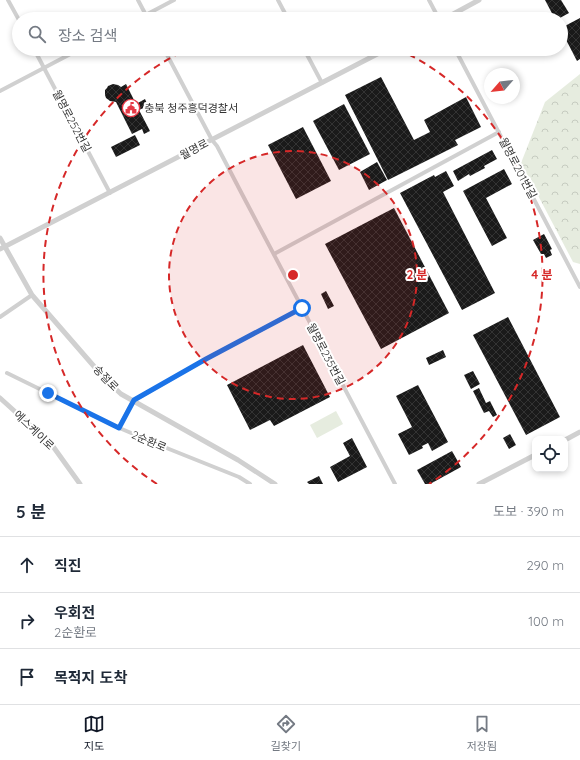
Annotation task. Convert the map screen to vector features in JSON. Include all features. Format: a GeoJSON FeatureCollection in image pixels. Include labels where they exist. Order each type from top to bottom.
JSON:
{"type":"FeatureCollection","features":[{"type":"Feature","properties":{"kind":"street"},"geometry":{"type":"LineString","coordinates":[[8,0],[15,12]]}},
{"type":"Feature","properties":{"kind":"street"},"geometry":{"type":"LineString","coordinates":[[138,0],[144,12]]}},
{"type":"Feature","properties":{"kind":"street"},"geometry":{"type":"LineString","coordinates":[[155,12],[174,0]]}},
{"type":"Feature","properties":{"kind":"street"},"geometry":{"type":"LineString","coordinates":[[278,0],[284,12]]}},
{"type":"Feature","properties":{"kind":"street"},"geometry":{"type":"LineString","coordinates":[[429,0],[435,12]]}},
{"type":"Feature","properties":{"kind":"street"},"geometry":{"type":"LineString","coordinates":[[457,12],[479,0]]}},
{"type":"Feature","properties":{"kind":"street","name":"월명로252번길"},"geometry":{"type":"LineString","coordinates":[[38,56],[110,193]]}},
{"type":"Feature","properties":{"kind":"street"},"geometry":{"type":"LineString","coordinates":[[0,91],[66,56]]}},
{"type":"Feature","properties":{"kind":"street","name":"월명로235번길"},"geometry":{"type":"LineString","coordinates":[[168,56],[395,484]]}},
{"type":"Feature","properties":{"kind":"street"},"geometry":{"type":"LineString","coordinates":[[308,56],[322,83]]}},
{"type":"Feature","properties":{"kind":"street","name":"월명로"},"geometry":{"type":"LineString","coordinates":[[2,248],[374,56]]}},
{"type":"Feature","properties":{"kind":"street","name":"월명로201번길"},"geometry":{"type":"LineString","coordinates":[[459,56],[580,287]]}},
{"type":"Feature","properties":{"kind":"street"},"geometry":{"type":"LineString","coordinates":[[274,254],[499,132]]}},
{"type":"Feature","properties":{"kind":"street","name":"송절로"},"geometry":{"type":"LineString","coordinates":[[0,238],[2,248],[32,295],[105,379],[122,394],[238,460],[275,484]]}},
{"type":"Feature","properties":{"kind":"street"},"geometry":{"type":"LineString","coordinates":[[0,317],[32,295]]}},
{"type":"Feature","properties":{"kind":"street"},"geometry":{"type":"LineString","coordinates":[[119,428],[134,400],[206,359],[302,308]]}},
{"type":"Feature","properties":{"kind":"street","name":"2순환로"},"geometry":{"type":"LineString","coordinates":[[7,373],[119,428],[239,477],[250,484]]}},
{"type":"Feature","properties":{"kind":"street","name":"에스케이로"},"geometry":{"type":"LineString","coordinates":[[0,398],[52,445],[80,484]]}},
{"type":"Feature","properties":{"kind":"street"},"geometry":{"type":"LineString","coordinates":[[568,438],[580,432]]}},
{"type":"Feature","properties":{"kind":"street"},"geometry":{"type":"LineString","coordinates":[[479,484],[532,457]]}},
{"type":"Feature","properties":{"kind":"green space"},"geometry":{"type":"Polygon","coordinates":[[[580,74],[580,264],[573,262],[521,163],[545,102],[580,74]]]}},
{"type":"Feature","properties":{"kind":"green space"},"geometry":{"type":"Polygon","coordinates":[[[336,411],[343,424],[317,438],[310,425],[336,411]]]}},
{"type":"Feature","properties":{"kind":"building"},"geometry":{"type":"Polygon","coordinates":[[[545,0],[561,0],[569,13],[568,12],[551,12],[545,0]]]}},
{"type":"Feature","properties":{"kind":"building"},"geometry":{"type":"Polygon","coordinates":[[[580,18],[580,59],[577,61],[568,44],[568,24],[580,18]]]}},
{"type":"Feature","properties":{"kind":"building"},"geometry":{"type":"Polygon","coordinates":[[[381,77],[414,140],[430,132],[424,120],[466,97],[481,127],[455,140],[458,145],[388,180],[345,95],[381,77]]]}},
{"type":"Feature","properties":{"kind":"building","name":"충북 청주흥덕경찰서"},"geometry":{"type":"Polygon","coordinates":[[[113,84],[121,87],[126,84],[136,104],[145,99],[148,106],[139,110],[150,131],[144,134],[142,129],[132,134],[116,102],[110,101],[106,98],[105,90],[108,86],[113,84]]]}},
{"type":"Feature","properties":{"kind":"building"},"geometry":{"type":"Polygon","coordinates":[[[344,104],[370,154],[339,170],[313,121],[344,104]]]}},
{"type":"Feature","properties":{"kind":"building"},"geometry":{"type":"Polygon","coordinates":[[[303,127],[331,181],[296,199],[268,145],[303,127]]]}},
{"type":"Feature","properties":{"kind":"building"},"geometry":{"type":"Polygon","coordinates":[[[135,135],[140,145],[116,157],[111,147],[135,135]]]}},
{"type":"Feature","properties":{"kind":"building"},"geometry":{"type":"Polygon","coordinates":[[[492,150],[497,159],[484,166],[485,168],[470,176],[469,174],[458,181],[453,171],[492,150]]]}},
{"type":"Feature","properties":{"kind":"building"},"geometry":{"type":"Polygon","coordinates":[[[377,162],[387,180],[369,190],[360,172],[377,162]]]}},
{"type":"Feature","properties":{"kind":"building"},"geometry":{"type":"Polygon","coordinates":[[[504,169],[512,184],[486,198],[507,238],[492,246],[463,191],[504,169]]]}},
{"type":"Feature","properties":{"kind":"building"},"geometry":{"type":"Polygon","coordinates":[[[446,171],[454,186],[443,192],[495,293],[462,310],[400,193],[434,175],[435,177],[446,171]]]}},
{"type":"Feature","properties":{"kind":"building"},"geometry":{"type":"Polygon","coordinates":[[[394,208],[449,313],[381,349],[325,244],[394,208]]]}},
{"type":"Feature","properties":{"kind":"building"},"geometry":{"type":"Polygon","coordinates":[[[544,234],[552,249],[550,250],[552,255],[546,258],[544,254],[541,254],[533,240],[544,234]]]}},
{"type":"Feature","properties":{"kind":"building"},"geometry":{"type":"Polygon","coordinates":[[[326,291],[334,306],[328,309],[321,294],[326,291]]]}},
{"type":"Feature","properties":{"kind":"building"},"geometry":{"type":"Polygon","coordinates":[[[508,317],[560,417],[526,435],[473,335],[508,317]]]}},
{"type":"Feature","properties":{"kind":"building"},"geometry":{"type":"Polygon","coordinates":[[[303,345],[330,397],[274,426],[270,420],[250,430],[227,385],[303,345]]]}},
{"type":"Feature","properties":{"kind":"building"},"geometry":{"type":"Polygon","coordinates":[[[443,350],[446,357],[429,365],[426,358],[443,350]]]}},
{"type":"Feature","properties":{"kind":"building"},"geometry":{"type":"Polygon","coordinates":[[[473,371],[480,384],[471,389],[464,375],[473,371]]]}},
{"type":"Feature","properties":{"kind":"building"},"geometry":{"type":"Polygon","coordinates":[[[418,385],[448,442],[432,451],[428,443],[422,446],[423,448],[409,455],[398,434],[412,427],[396,396],[418,385]]]}},
{"type":"Feature","properties":{"kind":"building"},"geometry":{"type":"Polygon","coordinates":[[[479,388],[486,403],[490,401],[497,415],[493,417],[489,411],[484,413],[473,391],[479,388]]]}},
{"type":"Feature","properties":{"kind":"building"},"geometry":{"type":"Polygon","coordinates":[[[510,434],[516,445],[509,449],[503,438],[510,434]]]}},
{"type":"Feature","properties":{"kind":"building"},"geometry":{"type":"Polygon","coordinates":[[[352,438],[367,467],[338,482],[330,467],[350,456],[343,443],[352,438]]]}},
{"type":"Feature","properties":{"kind":"building"},"geometry":{"type":"Polygon","coordinates":[[[452,451],[461,467],[430,484],[425,484],[417,470],[452,451]]]}},
{"type":"Feature","properties":{"kind":"building"},"geometry":{"type":"Polygon","coordinates":[[[319,476],[323,484],[309,484],[307,482],[319,476]]]}},
{"type":"Feature","properties":{"kind":"place","name":"충북 청주흥덕경찰서"},"geometry":{"type":"Point","coordinates":[131,108]}},
{"type":"Feature","properties":{"kind":"route"},"geometry":{"type":"LineString","coordinates":[[48,393],[119,428],[134,400],[206,359],[302,308]]}}]}
